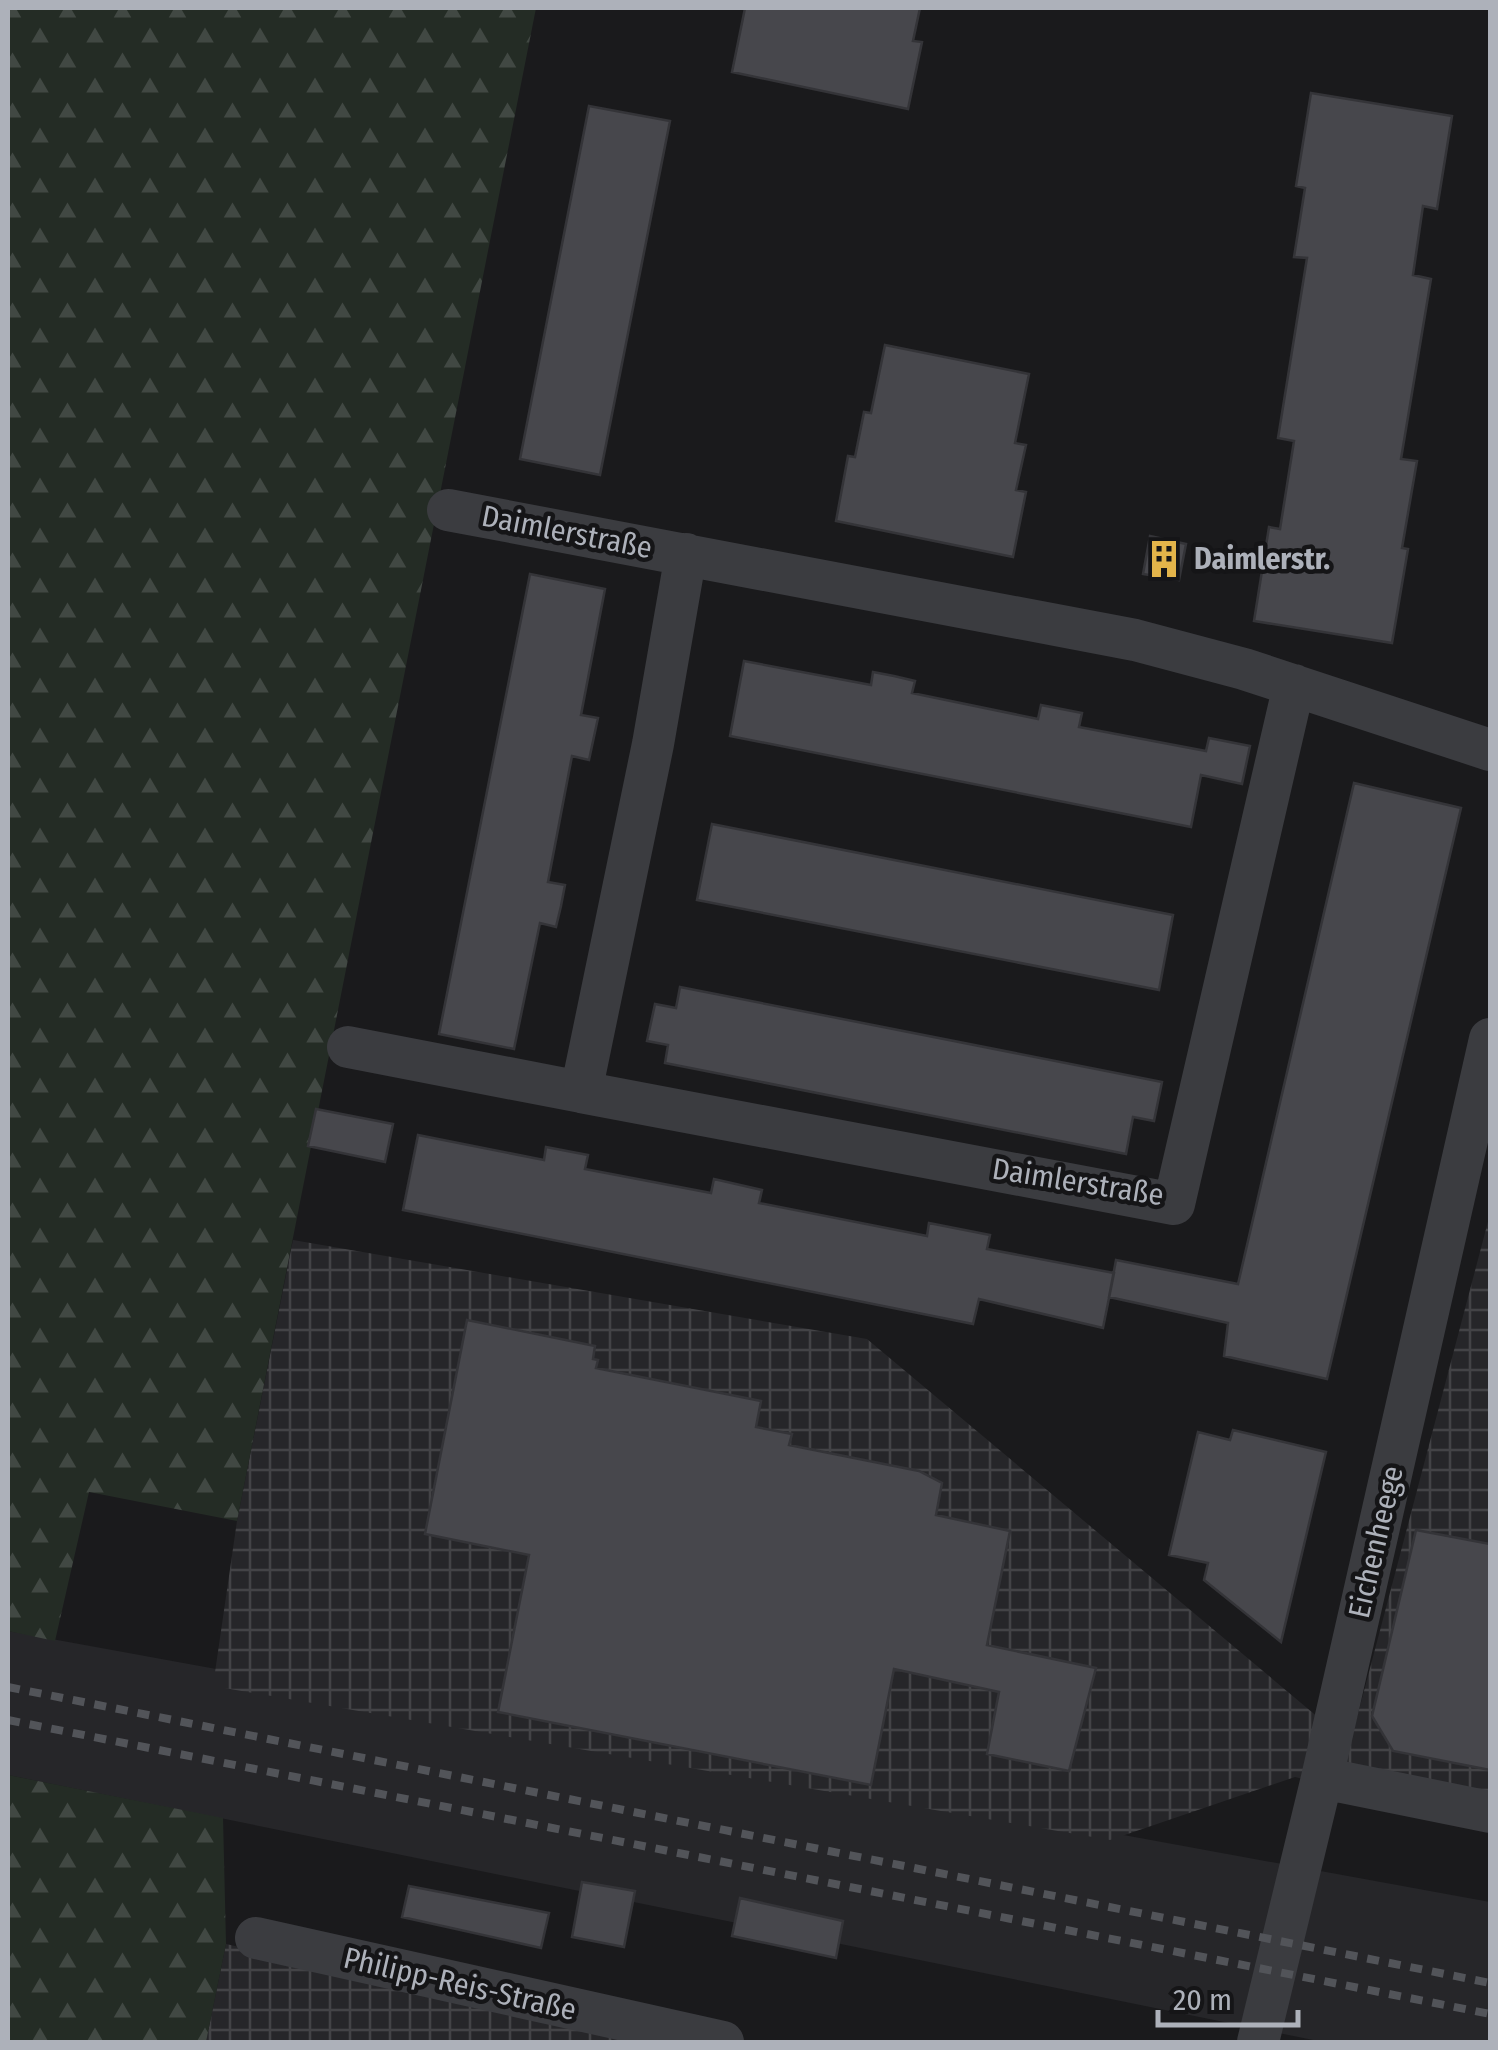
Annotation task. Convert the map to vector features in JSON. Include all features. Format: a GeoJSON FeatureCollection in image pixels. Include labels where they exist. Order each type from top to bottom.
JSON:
{"type":"FeatureCollection","features":[{"type":"Feature","properties":{"kind":"street","name":"Daimlerstraße"},"geometry":{"type":"LineString","coordinates":[[448,510],[1135,640],[1294,684],[1490,750]]}},
{"type":"Feature","properties":{"kind":"street","name":"Daimlerstraße"},"geometry":{"type":"LineString","coordinates":[[582,1092],[653,744],[686,554]]}},
{"type":"Feature","properties":{"kind":"street","name":"Daimlerstraße"},"geometry":{"type":"LineString","coordinates":[[348,1047],[1174,1204],[1294,684]]}},
{"type":"Feature","properties":{"kind":"street","name":"Eichenheege"},"geometry":{"type":"LineString","coordinates":[[1258,2042],[1490,1040]]}},
{"type":"Feature","properties":{"kind":"street"},"geometry":{"type":"LineString","coordinates":[[1322,1778],[1490,1812]]}},
{"type":"Feature","properties":{"kind":"street","name":"Philipp-Reis-Straße"},"geometry":{"type":"LineString","coordinates":[[256,1938],[587,2028],[723,2042]]}},
{"type":"Feature","properties":{"kind":"shaded area"},"geometry":{"type":"Polygon","coordinates":[[[1490,1214],[1490,1822],[1295,1777],[1110,1840],[213,1686],[237,1521],[293,1240],[867,1339],[1350,1744],[1490,1214]]]}},
{"type":"Feature","properties":{"kind":"shaded area"},"geometry":{"type":"Polygon","coordinates":[[[8,1631],[1490,1902],[1490,2042],[1323,2042],[8,1775],[8,1631]]]}},
{"type":"Feature","properties":{"kind":"shaded area"},"geometry":{"type":"Polygon","coordinates":[[[226,1944],[663,2042],[206,2042],[226,1944]]]}},
{"type":"Feature","properties":{"kind":"green space"},"geometry":{"type":"Polygon","coordinates":[[[8,8],[536,8],[237,1521],[89,1492],[55,1641],[8,1631],[8,8]]]}},
{"type":"Feature","properties":{"kind":"green space"},"geometry":{"type":"Polygon","coordinates":[[[8,1775],[223,1818],[226,1944],[206,2042],[8,2042],[8,1775]]]}},
{"type":"Feature","properties":{"kind":"building"},"geometry":{"type":"Polygon","coordinates":[[[745,8],[920,8],[913,41],[922,42],[908,109],[732,72],[745,8]]]}},
{"type":"Feature","properties":{"kind":"building"},"geometry":{"type":"Polygon","coordinates":[[[1311,93],[1452,116],[1437,209],[1423,206],[1413,275],[1431,279],[1401,459],[1417,461],[1402,548],[1408,549],[1392,643],[1254,621],[1269,527],[1280,529],[1294,441],[1278,438],[1307,258],[1294,257],[1305,188],[1296,186],[1311,93]]]}},
{"type":"Feature","properties":{"kind":"building"},"geometry":{"type":"Polygon","coordinates":[[[589,106],[670,121],[600,475],[520,459],[589,106]]]}},
{"type":"Feature","properties":{"kind":"building"},"geometry":{"type":"Polygon","coordinates":[[[885,345],[1029,374],[1015,443],[1026,445],[1016,490],[1026,492],[1013,557],[836,521],[848,456],[855,457],[864,412],[871,413],[885,345]]]}},
{"type":"Feature","properties":{"kind":"building","name":"Daimlerstr."},"geometry":{"type":"Polygon","coordinates":[[[1150,536],[1186,544],[1179,580],[1143,574],[1150,536]]]}},
{"type":"Feature","properties":{"kind":"building"},"geometry":{"type":"Polygon","coordinates":[[[530,574],[605,589],[581,715],[598,718],[589,760],[572,756],[548,882],[565,885],[561,906],[556,927],[540,923],[514,1049],[439,1034],[530,574]]]}},
{"type":"Feature","properties":{"kind":"building"},"geometry":{"type":"Polygon","coordinates":[[[744,661],[871,685],[873,672],[894,676],[915,681],[912,693],[1038,719],[1041,705],[1082,713],[1079,727],[1206,751],[1209,738],[1250,746],[1242,784],[1201,775],[1191,827],[730,736],[744,661]]]}},
{"type":"Feature","properties":{"kind":"building"},"geometry":{"type":"Polygon","coordinates":[[[1354,783],[1461,808],[1327,1379],[1224,1356],[1228,1323],[1109,1297],[1116,1260],[1238,1284],[1354,783]]]}},
{"type":"Feature","properties":{"kind":"building"},"geometry":{"type":"Polygon","coordinates":[[[712,824],[1173,915],[1159,990],[697,900],[712,824]]]}},
{"type":"Feature","properties":{"kind":"building"},"geometry":{"type":"Polygon","coordinates":[[[680,987],[1162,1082],[1154,1121],[1133,1117],[1126,1154],[665,1063],[668,1045],[647,1041],[655,1004],[676,1008],[680,987]]]}},
{"type":"Feature","properties":{"kind":"building"},"geometry":{"type":"Polygon","coordinates":[[[316,1109],[393,1124],[385,1162],[308,1146],[316,1109]]]}},
{"type":"Feature","properties":{"kind":"building"},"geometry":{"type":"Polygon","coordinates":[[[418,1135],[544,1160],[546,1147],[588,1155],[585,1169],[711,1193],[714,1179],[762,1190],[759,1203],[927,1236],[929,1223],[990,1235],[987,1249],[1114,1273],[1103,1328],[979,1299],[973,1324],[403,1210],[418,1135]]]}},
{"type":"Feature","properties":{"kind":"building"},"geometry":{"type":"Polygon","coordinates":[[[467,1320],[595,1346],[596,1368],[761,1401],[756,1427],[792,1434],[789,1445],[919,1471],[942,1483],[936,1515],[1010,1531],[987,1645],[1096,1668],[1069,1771],[987,1754],[999,1692],[894,1669],[871,1785],[498,1712],[529,1555],[425,1534],[467,1320]]]}},
{"type":"Feature","properties":{"kind":"building"},"geometry":{"type":"Polygon","coordinates":[[[1233,1430],[1326,1452],[1281,1642],[1204,1580],[1208,1563],[1169,1555],[1198,1432],[1230,1440],[1233,1430]]]}},
{"type":"Feature","properties":{"kind":"building"},"geometry":{"type":"Polygon","coordinates":[[[1416,1530],[1490,1544],[1490,1770],[1393,1751],[1372,1716],[1416,1530]]]}},
{"type":"Feature","properties":{"kind":"building"},"geometry":{"type":"Polygon","coordinates":[[[582,1882],[635,1891],[624,1947],[572,1937],[582,1882]]]}},
{"type":"Feature","properties":{"kind":"building"},"geometry":{"type":"Polygon","coordinates":[[[409,1886],[549,1913],[541,1948],[402,1917],[409,1886]]]}},
{"type":"Feature","properties":{"kind":"building"},"geometry":{"type":"Polygon","coordinates":[[[740,1898],[843,1921],[836,1958],[732,1936],[740,1898]]]}},
{"type":"Feature","properties":{"kind":"railway"},"geometry":{"type":"LineString","coordinates":[[8,1687],[1490,1983]]}},
{"type":"Feature","properties":{"kind":"railway"},"geometry":{"type":"LineString","coordinates":[[8,1720],[1490,2014]]}},
{"type":"Feature","properties":{"kind":"place","name":"Daimlerstr."},"geometry":{"type":"Point","coordinates":[1164,559]}}]}
